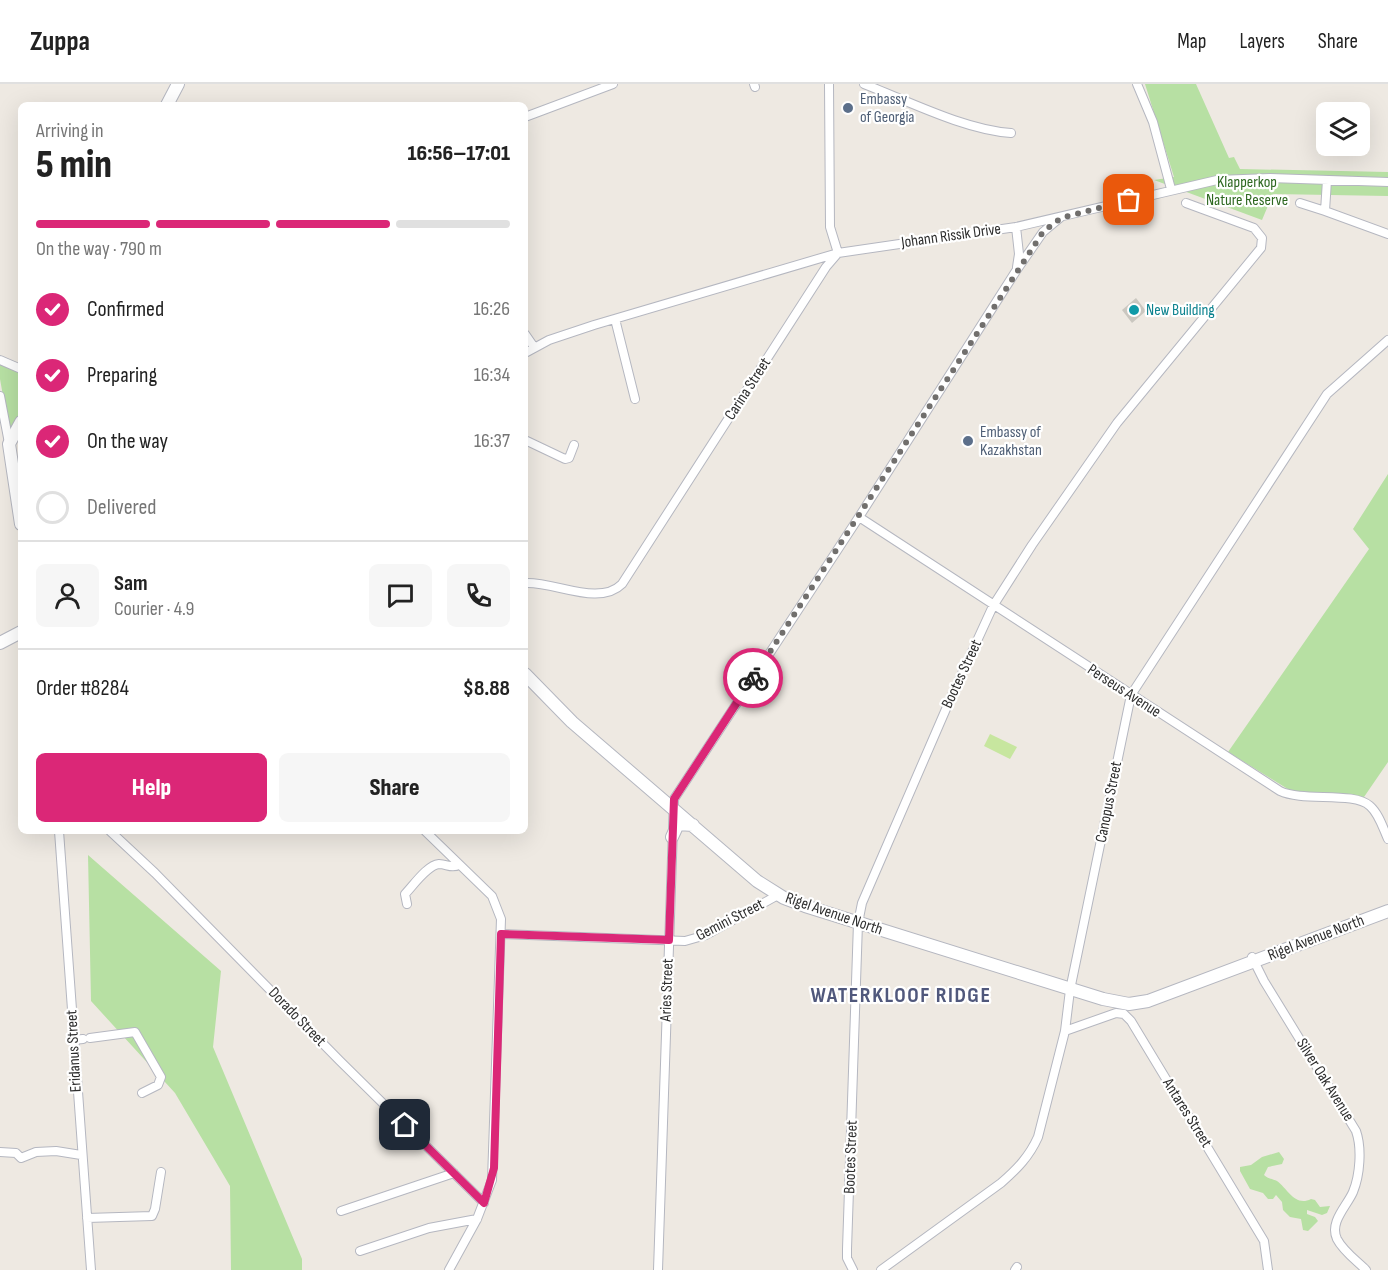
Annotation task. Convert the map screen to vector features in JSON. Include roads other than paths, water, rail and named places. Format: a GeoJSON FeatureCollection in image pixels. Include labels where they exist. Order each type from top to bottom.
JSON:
{"type":"FeatureCollection","features":[{"type":"Feature","properties":{"kind":"main road"},"geometry":{"type":"LineString","coordinates":[[169,102],[178,84]]}},
{"type":"Feature","properties":{"kind":"main road"},"geometry":{"type":"LineString","coordinates":[[18,428],[9,444],[18,504]]}},
{"type":"Feature","properties":{"kind":"main road"},"geometry":{"type":"LineString","coordinates":[[0,644],[18,634]]}},
{"type":"Feature","properties":{"kind":"main road","name":"Rigel Avenue North"},"geometry":{"type":"LineString","coordinates":[[528,677],[572,722],[757,880],[778,895],[858,923],[1071,987],[1114,995],[1147,994],[1164,990],[1388,911]]}},
{"type":"Feature","properties":{"kind":"main road"},"geometry":{"type":"LineString","coordinates":[[672,837],[678,824],[693,825]]}},
{"type":"Feature","properties":{"kind":"main road","name":"Rigel Avenue North"},"geometry":{"type":"LineString","coordinates":[[1253,959],[1388,904]]}},
{"type":"Feature","properties":{"kind":"street"},"geometry":{"type":"LineString","coordinates":[[528,116],[613,84]]}},
{"type":"Feature","properties":{"kind":"street"},"geometry":{"type":"LineString","coordinates":[[830,84],[830,228],[838,253]]}},
{"type":"Feature","properties":{"kind":"street"},"geometry":{"type":"LineString","coordinates":[[864,84],[975,126],[1011,133]]}},
{"type":"Feature","properties":{"kind":"street"},"geometry":{"type":"LineString","coordinates":[[1137,84],[1151,116],[1171,189]]}},
{"type":"Feature","properties":{"kind":"street","name":"Johann Rissik Drive"},"geometry":{"type":"LineString","coordinates":[[528,351],[615,319],[838,253],[1016,227],[1061,218],[1171,189],[1229,178],[1388,182]]}},
{"type":"Feature","properties":{"kind":"street"},"geometry":{"type":"LineString","coordinates":[[1325,211],[1327,180]]}},
{"type":"Feature","properties":{"kind":"street","name":"Bootes Street"},"geometry":{"type":"LineString","coordinates":[[853,1270],[847,1250],[858,923],[867,888],[993,606],[1032,545],[1117,423],[1261,248],[1262,238],[1254,228],[1186,203]]}},
{"type":"Feature","properties":{"kind":"street"},"geometry":{"type":"LineString","coordinates":[[1300,203],[1388,234]]}},
{"type":"Feature","properties":{"kind":"street","name":"Aries Street"},"geometry":{"type":"LineString","coordinates":[[658,1270],[673,807],[679,790],[859,518],[1016,271],[1043,232],[1061,218]]}},
{"type":"Feature","properties":{"kind":"street"},"geometry":{"type":"LineString","coordinates":[[1016,227],[1018,254],[1016,271]]}},
{"type":"Feature","properties":{"kind":"street","name":"Carina Street"},"geometry":{"type":"LineString","coordinates":[[528,583],[598,594],[611,592],[622,584],[826,267],[838,253]]}},
{"type":"Feature","properties":{"kind":"street"},"geometry":{"type":"LineString","coordinates":[[615,319],[635,399]]}},
{"type":"Feature","properties":{"kind":"street"},"geometry":{"type":"LineString","coordinates":[[528,338],[534,347]]}},
{"type":"Feature","properties":{"kind":"street","name":"Canopus Street"},"geometry":{"type":"LineString","coordinates":[[881,1270],[1001,1183],[1025,1160],[1038,1137],[1065,1031],[1071,987],[1131,695],[1327,394],[1388,340]]}},
{"type":"Feature","properties":{"kind":"street"},"geometry":{"type":"LineString","coordinates":[[0,360],[18,368]]}},
{"type":"Feature","properties":{"kind":"street"},"geometry":{"type":"LineString","coordinates":[[0,396],[9,444]]}},
{"type":"Feature","properties":{"kind":"street"},"geometry":{"type":"LineString","coordinates":[[528,441],[565,459],[569,458],[574,445]]}},
{"type":"Feature","properties":{"kind":"street","name":"Perseus Avenue"},"geometry":{"type":"LineString","coordinates":[[859,518],[1288,795],[1355,799],[1365,803],[1378,819],[1388,840]]}},
{"type":"Feature","properties":{"kind":"street","name":"Eridanus Street"},"geometry":{"type":"LineString","coordinates":[[59,834],[91,1270]]}},
{"type":"Feature","properties":{"kind":"street","name":"Dorado Street"},"geometry":{"type":"LineString","coordinates":[[113,834],[155,873],[484,1203]]}},
{"type":"Feature","properties":{"kind":"street"},"geometry":{"type":"LineString","coordinates":[[428,834],[492,896],[499,911],[501,934],[494,1168],[477,1219],[449,1270]]}},
{"type":"Feature","properties":{"kind":"street"},"geometry":{"type":"LineString","coordinates":[[407,904],[405,894],[429,869],[440,864],[453,867],[459,865]]}},
{"type":"Feature","properties":{"kind":"street","name":"Gemini Street"},"geometry":{"type":"LineString","coordinates":[[501,934],[685,941],[706,936],[778,895]]}},
{"type":"Feature","properties":{"kind":"street","name":"Silver Oak Avenue"},"geometry":{"type":"LineString","coordinates":[[1253,959],[1356,1131],[1359,1142],[1355,1184],[1338,1219],[1335,1232],[1338,1241],[1366,1270]]}},
{"type":"Feature","properties":{"kind":"street","name":"Antares Street"},"geometry":{"type":"LineString","coordinates":[[1065,1031],[1116,1013],[1124,1014],[1131,1021],[1264,1241],[1268,1254],[1268,1270]]}},
{"type":"Feature","properties":{"kind":"street"},"geometry":{"type":"LineString","coordinates":[[73,1040],[135,1032],[161,1077],[158,1085],[142,1093]]}},
{"type":"Feature","properties":{"kind":"street"},"geometry":{"type":"LineString","coordinates":[[0,1152],[16,1153],[21,1158],[36,1152],[56,1151],[81,1155]]}},
{"type":"Feature","properties":{"kind":"street"},"geometry":{"type":"LineString","coordinates":[[87,1218],[152,1216],[161,1172]]}},
{"type":"Feature","properties":{"kind":"street"},"geometry":{"type":"LineString","coordinates":[[341,1211],[454,1173]]}},
{"type":"Feature","properties":{"kind":"street"},"geometry":{"type":"LineString","coordinates":[[360,1251],[429,1228],[477,1219]]}},
{"type":"Feature","properties":{"kind":"place","name":"Embassy of Georgia"},"geometry":{"type":"Point","coordinates":[848,108]}},
{"type":"Feature","properties":{"kind":"place","name":"New Building"},"geometry":{"type":"Point","coordinates":[1134,310]}},
{"type":"Feature","properties":{"kind":"place","name":"Embassy of Kazakhstan"},"geometry":{"type":"Point","coordinates":[968,441]}},
{"type":"Feature","properties":{"kind":"district","name":"WATERKLOOF RIDGE"},"geometry":{"type":"Point","coordinates":[901,995]}},
{"type":"Feature","properties":{"kind":"park label","name":"Klapperkop Nature Reserve"},"geometry":{"type":"Point","coordinates":[1247,191]}}]}
